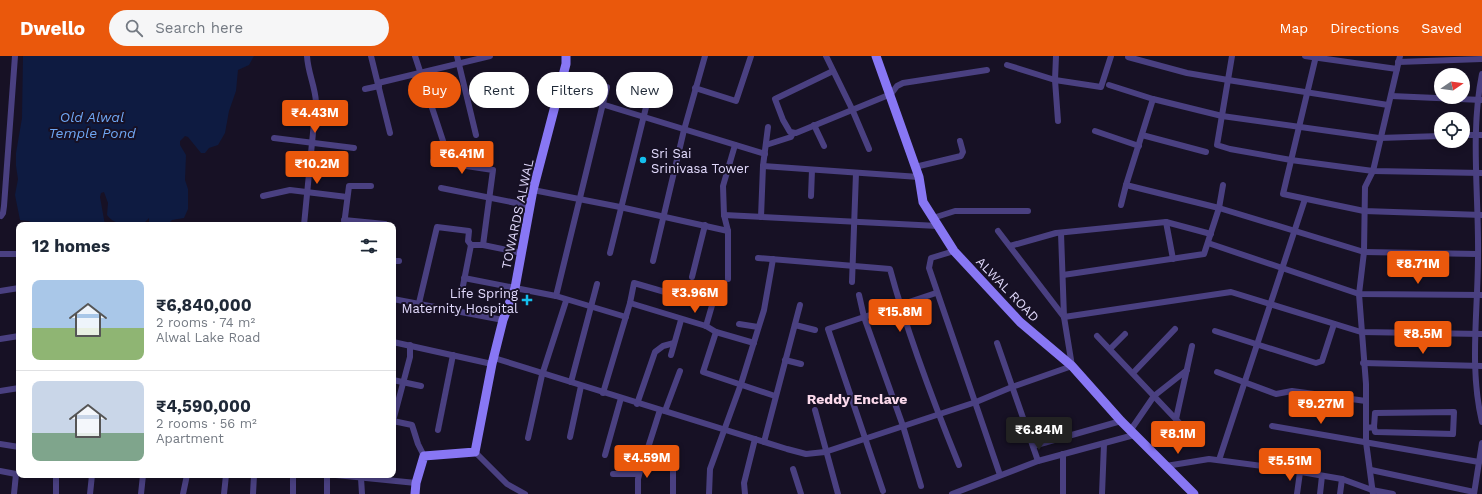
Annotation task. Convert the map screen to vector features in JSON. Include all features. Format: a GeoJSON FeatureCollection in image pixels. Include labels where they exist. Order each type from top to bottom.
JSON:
{"type":"FeatureCollection","features":[{"type":"Feature","properties":{"kind":"main road","name":"TOWARDS ALWAL"},"geometry":{"type":"LineString","coordinates":[[564,72],[566,56]]}},
{"type":"Feature","properties":{"kind":"main road","name":"ALWAL ROAD"},"geometry":{"type":"LineString","coordinates":[[876,56],[919,177],[923,202],[954,251],[1020,322],[1072,366],[1132,433],[1194,494]]}},
{"type":"Feature","properties":{"kind":"main road","name":"TOWARDS ALWAL"},"geometry":{"type":"LineString","coordinates":[[475,452],[493,361],[503,320],[515,288],[533,190],[555,108]]}},
{"type":"Feature","properties":{"kind":"main road"},"geometry":{"type":"LineString","coordinates":[[415,494],[416,483],[424,456],[475,452]]}},
{"type":"Feature","properties":{"kind":"street"},"geometry":{"type":"LineString","coordinates":[[1,216],[4,206],[14,56]]}},
{"type":"Feature","properties":{"kind":"street"},"geometry":{"type":"LineString","coordinates":[[304,222],[316,102],[315,91],[308,68],[307,56]]}},
{"type":"Feature","properties":{"kind":"street"},"geometry":{"type":"LineString","coordinates":[[371,56],[390,133]]}},
{"type":"Feature","properties":{"kind":"street"},"geometry":{"type":"LineString","coordinates":[[415,56],[419,72]]}},
{"type":"Feature","properties":{"kind":"street"},"geometry":{"type":"LineString","coordinates":[[457,56],[476,135]]}},
{"type":"Feature","properties":{"kind":"street"},"geometry":{"type":"LineString","coordinates":[[654,261],[684,130],[705,56]]}},
{"type":"Feature","properties":{"kind":"street"},"geometry":{"type":"LineString","coordinates":[[695,88],[736,101],[751,56]]}},
{"type":"Feature","properties":{"kind":"street"},"geometry":{"type":"LineString","coordinates":[[826,56],[852,109],[869,149]]}},
{"type":"Feature","properties":{"kind":"street"},"geometry":{"type":"LineString","coordinates":[[1056,56],[1055,80],[1058,122]]}},
{"type":"Feature","properties":{"kind":"street"},"geometry":{"type":"LineString","coordinates":[[1006,65],[1055,80],[1101,87],[1111,56]]}},
{"type":"Feature","properties":{"kind":"street"},"geometry":{"type":"LineString","coordinates":[[1232,56],[1217,145],[1230,149],[1291,160],[1373,171],[1479,172]]}},
{"type":"Feature","properties":{"kind":"street"},"geometry":{"type":"LineString","coordinates":[[1305,56],[1355,59],[1397,69]]}},
{"type":"Feature","properties":{"kind":"street"},"geometry":{"type":"LineString","coordinates":[[427,72],[486,57]]}},
{"type":"Feature","properties":{"kind":"street"},"geometry":{"type":"LineString","coordinates":[[1128,57],[1187,73],[1388,106]]}},
{"type":"Feature","properties":{"kind":"street"},"geometry":{"type":"LineString","coordinates":[[1315,57],[1283,194],[1364,211],[1480,215]]}},
{"type":"Feature","properties":{"kind":"street"},"geometry":{"type":"LineString","coordinates":[[1373,492],[1366,442],[1366,401],[1359,294],[1364,252],[1365,187],[1373,171],[1379,138],[1391,96],[1399,59],[1482,59]]}},
{"type":"Feature","properties":{"kind":"street"},"geometry":{"type":"LineString","coordinates":[[793,133],[790,132],[785,124],[776,99],[833,70]]}},
{"type":"Feature","properties":{"kind":"street"},"geometry":{"type":"LineString","coordinates":[[766,145],[791,137],[793,133],[890,94],[897,86],[903,83],[987,70]]}},
{"type":"Feature","properties":{"kind":"street"},"geometry":{"type":"LineString","coordinates":[[1482,74],[1479,100],[1480,215],[1478,254],[1480,295],[1479,400],[1482,422]]}},
{"type":"Feature","properties":{"kind":"street"},"geometry":{"type":"LineString","coordinates":[[365,89],[408,77]]}},
{"type":"Feature","properties":{"kind":"street"},"geometry":{"type":"LineString","coordinates":[[1109,85],[1153,99],[1222,116],[1379,138],[1434,136]]}},
{"type":"Feature","properties":{"kind":"street"},"geometry":{"type":"LineString","coordinates":[[1391,96],[1479,100]]}},
{"type":"Feature","properties":{"kind":"street"},"geometry":{"type":"LineString","coordinates":[[1121,205],[1153,99]]}},
{"type":"Feature","properties":{"kind":"street"},"geometry":{"type":"LineString","coordinates":[[608,106],[765,154]]}},
{"type":"Feature","properties":{"kind":"street"},"geometry":{"type":"LineString","coordinates":[[432,108],[445,147],[446,163]]}},
{"type":"Feature","properties":{"kind":"street"},"geometry":{"type":"LineString","coordinates":[[556,296],[601,108]]}},
{"type":"Feature","properties":{"kind":"street"},"geometry":{"type":"LineString","coordinates":[[610,253],[620,207],[646,108]]}},
{"type":"Feature","properties":{"kind":"street"},"geometry":{"type":"LineString","coordinates":[[814,125],[824,146]]}},
{"type":"Feature","properties":{"kind":"street"},"geometry":{"type":"LineString","coordinates":[[761,217],[763,166],[768,127]]}},
{"type":"Feature","properties":{"kind":"street"},"geometry":{"type":"LineString","coordinates":[[1095,131],[1139,146]]}},
{"type":"Feature","properties":{"kind":"street"},"geometry":{"type":"LineString","coordinates":[[1142,135],[1206,152]]}},
{"type":"Feature","properties":{"kind":"street"},"geometry":{"type":"LineString","coordinates":[[274,138],[354,148]]}},
{"type":"Feature","properties":{"kind":"street"},"geometry":{"type":"LineString","coordinates":[[915,167],[961,156],[963,152],[960,140]]}},
{"type":"Feature","properties":{"kind":"street"},"geometry":{"type":"LineString","coordinates":[[728,279],[728,231],[724,215],[723,186],[735,145]]}},
{"type":"Feature","properties":{"kind":"street"},"geometry":{"type":"LineString","coordinates":[[433,161],[493,170],[483,245]]}},
{"type":"Feature","properties":{"kind":"street"},"geometry":{"type":"LineString","coordinates":[[763,166],[919,177]]}},
{"type":"Feature","properties":{"kind":"street"},"geometry":{"type":"LineString","coordinates":[[811,196],[812,170]]}},
{"type":"Feature","properties":{"kind":"street"},"geometry":{"type":"LineString","coordinates":[[852,282],[856,173]]}},
{"type":"Feature","properties":{"kind":"street"},"geometry":{"type":"LineString","coordinates":[[1126,185],[1219,208],[1364,252],[1478,254]]}},
{"type":"Feature","properties":{"kind":"street"},"geometry":{"type":"LineString","coordinates":[[1063,275],[1204,254],[1219,208],[1223,185]]}},
{"type":"Feature","properties":{"kind":"street"},"geometry":{"type":"LineString","coordinates":[[344,222],[348,186],[371,186]]}},
{"type":"Feature","properties":{"kind":"street"},"geometry":{"type":"LineString","coordinates":[[441,188],[531,206]]}},
{"type":"Feature","properties":{"kind":"street"},"geometry":{"type":"LineString","coordinates":[[263,196],[290,190],[347,197]]}},
{"type":"Feature","properties":{"kind":"street"},"geometry":{"type":"LineString","coordinates":[[533,190],[664,216],[728,231]]}},
{"type":"Feature","properties":{"kind":"street"},"geometry":{"type":"LineString","coordinates":[[1219,460],[1281,268],[1305,199]]}},
{"type":"Feature","properties":{"kind":"street"},"geometry":{"type":"LineString","coordinates":[[933,218],[955,211],[1028,211]]}},
{"type":"Feature","properties":{"kind":"street"},"geometry":{"type":"LineString","coordinates":[[724,215],[938,226]]}},
{"type":"Feature","properties":{"kind":"street"},"geometry":{"type":"LineString","coordinates":[[1010,246],[1061,233],[1166,222],[1211,234]]}},
{"type":"Feature","properties":{"kind":"street"},"geometry":{"type":"LineString","coordinates":[[1166,222],[1173,259]]}},
{"type":"Feature","properties":{"kind":"street"},"geometry":{"type":"LineString","coordinates":[[692,277],[705,226]]}},
{"type":"Feature","properties":{"kind":"street"},"geometry":{"type":"LineString","coordinates":[[419,303],[436,227],[469,231],[468,241],[471,244],[461,296]]}},
{"type":"Feature","properties":{"kind":"street"},"geometry":{"type":"LineString","coordinates":[[998,231],[1064,317]]}},
{"type":"Feature","properties":{"kind":"street"},"geometry":{"type":"LineString","coordinates":[[396,343],[453,356],[493,361],[571,382],[637,404],[806,454],[825,452],[939,415],[1072,366],[1064,317],[1061,233]]}},
{"type":"Feature","properties":{"kind":"street"},"geometry":{"type":"LineString","coordinates":[[1208,243],[1359,294],[1480,295]]}},
{"type":"Feature","properties":{"kind":"street"},"geometry":{"type":"LineString","coordinates":[[471,244],[522,253]]}},
{"type":"Feature","properties":{"kind":"street"},"geometry":{"type":"LineString","coordinates":[[954,251],[931,258],[929,268],[936,293],[976,402],[1000,475]]}},
{"type":"Feature","properties":{"kind":"street"},"geometry":{"type":"LineString","coordinates":[[1,254],[16,254]]}},
{"type":"Feature","properties":{"kind":"street"},"geometry":{"type":"LineString","coordinates":[[758,258],[890,269],[900,306],[959,466]]}},
{"type":"Feature","properties":{"kind":"street"},"geometry":{"type":"LineString","coordinates":[[709,494],[710,469],[723,429],[741,384],[764,310],[773,259]]}},
{"type":"Feature","properties":{"kind":"street"},"geometry":{"type":"LineString","coordinates":[[464,278],[556,296],[566,301],[626,317]]}},
{"type":"Feature","properties":{"kind":"street"},"geometry":{"type":"LineString","coordinates":[[603,393],[630,303],[634,283],[665,292]]}},
{"type":"Feature","properties":{"kind":"street"},"geometry":{"type":"LineString","coordinates":[[571,382],[592,308],[597,284]]}},
{"type":"Feature","properties":{"kind":"street"},"geometry":{"type":"LineString","coordinates":[[0,291],[16,288]]}},
{"type":"Feature","properties":{"kind":"street"},"geometry":{"type":"LineString","coordinates":[[1064,317],[1231,292],[1361,332],[1479,334]]}},
{"type":"Feature","properties":{"kind":"street"},"geometry":{"type":"LineString","coordinates":[[883,492],[828,329],[936,293]]}},
{"type":"Feature","properties":{"kind":"street"},"geometry":{"type":"LineString","coordinates":[[859,295],[864,317],[903,426],[921,486]]}},
{"type":"Feature","properties":{"kind":"street"},"geometry":{"type":"LineString","coordinates":[[396,299],[503,320]]}},
{"type":"Feature","properties":{"kind":"street"},"geometry":{"type":"LineString","coordinates":[[528,438],[542,375],[566,301]]}},
{"type":"Feature","properties":{"kind":"street"},"geometry":{"type":"LineString","coordinates":[[706,326],[713,302]]}},
{"type":"Feature","properties":{"kind":"street"},"geometry":{"type":"LineString","coordinates":[[630,303],[681,320],[706,326],[716,332],[754,343]]}},
{"type":"Feature","properties":{"kind":"street"},"geometry":{"type":"LineString","coordinates":[[764,442],[800,306]]}},
{"type":"Feature","properties":{"kind":"street"},"geometry":{"type":"LineString","coordinates":[[671,355],[681,320]]}},
{"type":"Feature","properties":{"kind":"street"},"geometry":{"type":"LineString","coordinates":[[739,324],[758,327]]}},
{"type":"Feature","properties":{"kind":"street"},"geometry":{"type":"LineString","coordinates":[[1215,331],[1319,362],[1322,360],[1334,324]]}},
{"type":"Feature","properties":{"kind":"street"},"geometry":{"type":"LineString","coordinates":[[795,325],[815,330]]}},
{"type":"Feature","properties":{"kind":"street"},"geometry":{"type":"LineString","coordinates":[[1133,373],[1175,329]]}},
{"type":"Feature","properties":{"kind":"street"},"geometry":{"type":"LineString","coordinates":[[716,332],[703,372],[775,396]]}},
{"type":"Feature","properties":{"kind":"street"},"geometry":{"type":"LineString","coordinates":[[1110,349],[1125,334]]}},
{"type":"Feature","properties":{"kind":"street"},"geometry":{"type":"LineString","coordinates":[[0,339],[16,336]]}},
{"type":"Feature","properties":{"kind":"street"},"geometry":{"type":"LineString","coordinates":[[1097,336],[1188,432]]}},
{"type":"Feature","properties":{"kind":"street"},"geometry":{"type":"LineString","coordinates":[[637,404],[655,352],[663,346],[674,342]]}},
{"type":"Feature","properties":{"kind":"street"},"geometry":{"type":"LineString","coordinates":[[997,343],[1038,461]]}},
{"type":"Feature","properties":{"kind":"street"},"geometry":{"type":"LineString","coordinates":[[396,410],[410,357],[410,345]]}},
{"type":"Feature","properties":{"kind":"street"},"geometry":{"type":"LineString","coordinates":[[1176,419],[1192,346]]}},
{"type":"Feature","properties":{"kind":"street"},"geometry":{"type":"LineString","coordinates":[[438,430],[453,356]]}},
{"type":"Feature","properties":{"kind":"street"},"geometry":{"type":"LineString","coordinates":[[785,360],[801,364]]}},
{"type":"Feature","properties":{"kind":"street"},"geometry":{"type":"LineString","coordinates":[[1363,363],[1479,366]]}},
{"type":"Feature","properties":{"kind":"street"},"geometry":{"type":"LineString","coordinates":[[952,494],[1038,461],[1104,444],[1132,433],[1154,396],[1187,370]]}},
{"type":"Feature","properties":{"kind":"street"},"geometry":{"type":"LineString","coordinates":[[673,494],[673,461],[646,454],[662,411],[680,371]]}},
{"type":"Feature","properties":{"kind":"street"},"geometry":{"type":"LineString","coordinates":[[1217,372],[1276,394],[1292,391],[1366,401]]}},
{"type":"Feature","properties":{"kind":"street"},"geometry":{"type":"LineString","coordinates":[[396,381],[421,386]]}},
{"type":"Feature","properties":{"kind":"street"},"geometry":{"type":"LineString","coordinates":[[570,437],[581,386]]}},
{"type":"Feature","properties":{"kind":"street"},"geometry":{"type":"LineString","coordinates":[[0,391],[16,388]]}},
{"type":"Feature","properties":{"kind":"street"},"geometry":{"type":"LineString","coordinates":[[605,455],[621,398]]}},
{"type":"Feature","properties":{"kind":"street"},"geometry":{"type":"LineString","coordinates":[[815,410],[825,452],[838,494]]}},
{"type":"Feature","properties":{"kind":"street"},"geometry":{"type":"LineString","coordinates":[[1454,412],[1453,434],[1375,432],[1374,427],[1375,413],[1454,412]]}},
{"type":"Feature","properties":{"kind":"street"},"geometry":{"type":"LineString","coordinates":[[1033,446],[1121,421]]}},
{"type":"Feature","properties":{"kind":"street"},"geometry":{"type":"LineString","coordinates":[[396,422],[412,425],[418,444],[424,456]]}},
{"type":"Feature","properties":{"kind":"street"},"geometry":{"type":"LineString","coordinates":[[1272,426],[1479,462]]}},
{"type":"Feature","properties":{"kind":"street"},"geometry":{"type":"LineString","coordinates":[[1366,428],[1374,427]]}},
{"type":"Feature","properties":{"kind":"street"},"geometry":{"type":"LineString","coordinates":[[745,494],[744,483],[755,439]]}},
{"type":"Feature","properties":{"kind":"street"},"geometry":{"type":"LineString","coordinates":[[0,444],[16,447]]}},
{"type":"Feature","properties":{"kind":"street"},"geometry":{"type":"LineString","coordinates":[[1102,494],[1104,444]]}},
{"type":"Feature","properties":{"kind":"street"},"geometry":{"type":"LineString","coordinates":[[1371,470],[1474,493],[1479,477],[1479,462],[1482,444]]}},
{"type":"Feature","properties":{"kind":"street"},"geometry":{"type":"LineString","coordinates":[[475,452],[507,484],[525,494]]}},
{"type":"Feature","properties":{"kind":"street"},"geometry":{"type":"LineString","coordinates":[[1062,454],[1064,494]]}},
{"type":"Feature","properties":{"kind":"street"},"geometry":{"type":"LineString","coordinates":[[1166,466],[1209,459],[1219,460],[1342,479],[1373,492],[1392,494]]}},
{"type":"Feature","properties":{"kind":"street"},"geometry":{"type":"LineString","coordinates":[[638,494],[639,474],[642,463]]}},
{"type":"Feature","properties":{"kind":"street"},"geometry":{"type":"LineString","coordinates":[[793,469],[801,494]]}},
{"type":"Feature","properties":{"kind":"street"},"geometry":{"type":"LineString","coordinates":[[0,471],[16,474],[14,494]]}},
{"type":"Feature","properties":{"kind":"street"},"geometry":{"type":"LineString","coordinates":[[1297,494],[1300,472]]}},
{"type":"Feature","properties":{"kind":"street"},"geometry":{"type":"LineString","coordinates":[[613,474],[639,474]]}},
{"type":"Feature","properties":{"kind":"street"},"geometry":{"type":"LineString","coordinates":[[1320,494],[1322,476]]}},
{"type":"Feature","properties":{"kind":"street"},"geometry":{"type":"LineString","coordinates":[[56,478],[56,494]]}},
{"type":"Feature","properties":{"kind":"street"},"geometry":{"type":"LineString","coordinates":[[90,494],[92,478]]}},
{"type":"Feature","properties":{"kind":"street"},"geometry":{"type":"LineString","coordinates":[[140,494],[143,478]]}},
{"type":"Feature","properties":{"kind":"street"},"geometry":{"type":"LineString","coordinates":[[183,494],[186,478]]}},
{"type":"Feature","properties":{"kind":"street"},"geometry":{"type":"LineString","coordinates":[[224,494],[226,478]]}},
{"type":"Feature","properties":{"kind":"street"},"geometry":{"type":"LineString","coordinates":[[253,494],[254,478]]}},
{"type":"Feature","properties":{"kind":"street"},"geometry":{"type":"LineString","coordinates":[[293,478],[293,494]]}},
{"type":"Feature","properties":{"kind":"street"},"geometry":{"type":"LineString","coordinates":[[327,494],[328,478]]}},
{"type":"Feature","properties":{"kind":"street"},"geometry":{"type":"LineString","coordinates":[[362,494],[361,478],[383,478],[416,483]]}},
{"type":"Feature","properties":{"kind":"street"},"geometry":{"type":"LineString","coordinates":[[1340,494],[1342,479]]}},
{"type":"Feature","properties":{"kind":"water","name":"Old Alwal Temple Pond"},"geometry":{"type":"Polygon","coordinates":[[[23,56],[254,56],[249,65],[238,70],[236,91],[229,111],[225,133],[218,145],[209,148],[205,153],[201,153],[188,137],[185,136],[180,141],[180,145],[186,155],[185,180],[188,189],[188,209],[184,218],[172,220],[170,222],[149,222],[149,218],[145,222],[116,222],[110,219],[107,215],[108,203],[104,192],[101,193],[100,197],[104,222],[30,222],[20,220],[15,195],[18,179],[16,153],[22,118],[23,56]]]}},
{"type":"Feature","properties":{"kind":"place","name":"Sri Sai Srinivasa Tower"},"geometry":{"type":"Point","coordinates":[643,160]}},
{"type":"Feature","properties":{"kind":"place","name":"Life Spring Maternity Hospital"},"geometry":{"type":"Point","coordinates":[527,300]}},
{"type":"Feature","properties":{"kind":"district","name":"Reddy Enclave"},"geometry":{"type":"Point","coordinates":[857,399]}}]}
